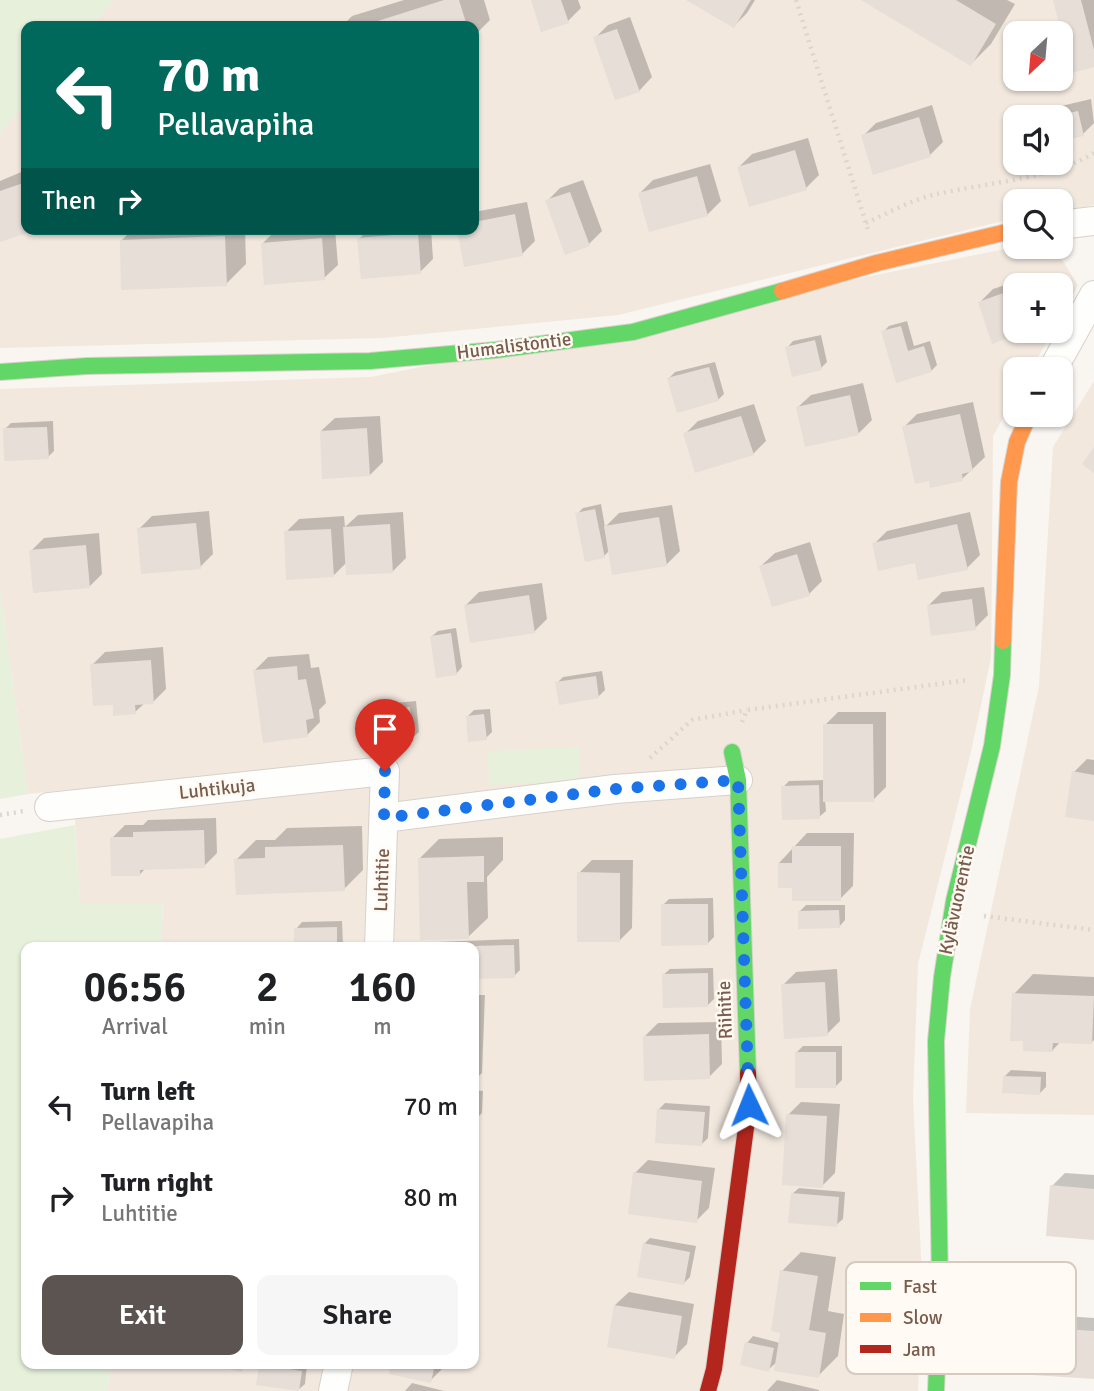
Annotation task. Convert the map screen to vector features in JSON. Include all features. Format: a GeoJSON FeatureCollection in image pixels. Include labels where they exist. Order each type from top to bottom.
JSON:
{"type":"FeatureCollection","features":[{"type":"Feature","properties":{"kind":"street"},"geometry":{"type":"LineString","coordinates":[[1073,223],[1094,221]]}},
{"type":"Feature","properties":{"kind":"street","name":"Humalistontie"},"geometry":{"type":"LineString","coordinates":[[0,372],[87,366],[370,361],[508,348],[633,332],[877,263],[1003,233]]}},
{"type":"Feature","properties":{"kind":"street"},"geometry":{"type":"LineString","coordinates":[[1060,357],[1094,295]]}},
{"type":"Feature","properties":{"kind":"street","name":"Kylävuorentie"},"geometry":{"type":"LineString","coordinates":[[940,1262],[936,1041],[942,977],[952,912],[992,746],[1002,675],[1009,482],[1017,442],[1024,427]]}},
{"type":"Feature","properties":{"kind":"street","name":"Riihitie"},"geometry":{"type":"LineString","coordinates":[[708,1391],[714,1368],[749,1105],[738,780],[732,752]]}},
{"type":"Feature","properties":{"kind":"street","name":"Luhtikuja"},"geometry":{"type":"LineString","coordinates":[[49,807],[385,771]]}},
{"type":"Feature","properties":{"kind":"street","name":"Luhtitie"},"geometry":{"type":"LineString","coordinates":[[379,942],[385,771]]}},
{"type":"Feature","properties":{"kind":"street"},"geometry":{"type":"LineString","coordinates":[[384,818],[615,789],[738,780]]}},
{"type":"Feature","properties":{"kind":"street"},"geometry":{"type":"LineString","coordinates":[[334,1391],[338,1369]]}},
{"type":"Feature","properties":{"kind":"path"},"geometry":{"type":"LineString","coordinates":[[796,0],[877,263]]}},
{"type":"Feature","properties":{"kind":"path"},"geometry":{"type":"LineString","coordinates":[[866,223],[933,195],[1034,176],[1085,159],[1094,153]]}},
{"type":"Feature","properties":{"kind":"path"},"geometry":{"type":"LineString","coordinates":[[615,789],[692,720],[1002,675]]}},
{"type":"Feature","properties":{"kind":"path"},"geometry":{"type":"LineString","coordinates":[[732,752],[747,710]]}},
{"type":"Feature","properties":{"kind":"path"},"geometry":{"type":"LineString","coordinates":[[952,912],[1094,930]]}},
{"type":"Feature","properties":{"kind":"shaded area"},"geometry":{"type":"Polygon","coordinates":[[[114,0],[1094,0],[1094,205],[1073,209],[1073,189],[1003,189],[1003,221],[618,315],[383,338],[0,348],[0,133],[21,108],[21,235],[479,235],[479,21],[95,21],[114,0]]]}},
{"type":"Feature","properties":{"kind":"shaded area"},"geometry":{"type":"Polygon","coordinates":[[[1003,249],[1003,259],[1062,259],[1070,273],[1003,273],[1003,343],[1046,343],[1038,357],[1003,357],[1003,418],[993,436],[991,658],[970,756],[918,964],[913,1099],[921,1262],[846,1262],[846,1374],[919,1374],[918,1391],[107,1391],[111,1369],[479,1369],[479,942],[161,942],[163,903],[80,903],[73,789],[28,794],[0,590],[0,389],[371,377],[1003,249]]]}},
{"type":"Feature","properties":{"kind":"shaded area"},"geometry":{"type":"Polygon","coordinates":[[[1073,277],[1078,285],[1073,294],[1073,277]]]}},
{"type":"Feature","properties":{"kind":"shaded area"},"geometry":{"type":"Polygon","coordinates":[[[1094,381],[1094,1115],[966,1113],[970,1009],[1039,686],[1053,447],[1065,427],[1073,427],[1073,415],[1094,381]]]}},
{"type":"Feature","properties":{"kind":"green space"},"geometry":{"type":"Polygon","coordinates":[[[0,0],[114,0],[95,21],[21,21],[21,108],[0,133],[0,0]]]}},
{"type":"Feature","properties":{"kind":"green space"},"geometry":{"type":"Polygon","coordinates":[[[0,590],[28,794],[0,799],[0,590]]]}},
{"type":"Feature","properties":{"kind":"green space"},"geometry":{"type":"Polygon","coordinates":[[[579,747],[580,781],[489,785],[488,751],[579,747]]]}},
{"type":"Feature","properties":{"kind":"green space"},"geometry":{"type":"Polygon","coordinates":[[[75,825],[80,903],[163,903],[161,942],[21,942],[21,1369],[111,1369],[107,1391],[0,1391],[0,839],[75,825]]]}},
{"type":"Feature","properties":{"kind":"building"},"geometry":{"type":"Polygon","coordinates":[[[444,0],[459,0],[465,21],[378,21],[444,0]]]}},
{"type":"Feature","properties":{"kind":"building"},"geometry":{"type":"Polygon","coordinates":[[[531,0],[561,0],[569,23],[541,32],[531,0]]]}},
{"type":"Feature","properties":{"kind":"building"},"geometry":{"type":"Polygon","coordinates":[[[686,0],[751,0],[734,28],[686,0]]]}},
{"type":"Feature","properties":{"kind":"building"},"geometry":{"type":"Polygon","coordinates":[[[861,0],[956,0],[996,24],[971,66],[861,0]]]}},
{"type":"Feature","properties":{"kind":"building"},"geometry":{"type":"Polygon","coordinates":[[[1053,0],[1081,0],[1094,50],[1094,67],[1073,73],[1073,21],[1058,21],[1053,0]]]}},
{"type":"Feature","properties":{"kind":"building"},"geometry":{"type":"Polygon","coordinates":[[[617,29],[640,92],[615,100],[593,37],[617,29]]]}},
{"type":"Feature","properties":{"kind":"building"},"geometry":{"type":"Polygon","coordinates":[[[1078,111],[1084,136],[1073,138],[1073,112],[1078,111]]]}},
{"type":"Feature","properties":{"kind":"building"},"geometry":{"type":"Polygon","coordinates":[[[919,117],[931,157],[873,175],[861,135],[919,117]]]}},
{"type":"Feature","properties":{"kind":"building"},"geometry":{"type":"Polygon","coordinates":[[[795,150],[807,190],[749,207],[737,167],[795,150]]]}},
{"type":"Feature","properties":{"kind":"building"},"geometry":{"type":"Polygon","coordinates":[[[697,176],[708,216],[649,232],[638,193],[697,176]]]}},
{"type":"Feature","properties":{"kind":"building"},"geometry":{"type":"Polygon","coordinates":[[[21,184],[21,235],[0,242],[0,191],[21,184]]]}},
{"type":"Feature","properties":{"kind":"building"},"geometry":{"type":"Polygon","coordinates":[[[570,192],[590,246],[565,255],[545,200],[570,192]]]}},
{"type":"Feature","properties":{"kind":"building"},"geometry":{"type":"Polygon","coordinates":[[[515,214],[523,256],[464,267],[458,235],[479,235],[479,221],[515,214]]]}},
{"type":"Feature","properties":{"kind":"building"},"geometry":{"type":"Polygon","coordinates":[[[418,235],[421,274],[361,279],[357,238],[418,235]]]}},
{"type":"Feature","properties":{"kind":"building"},"geometry":{"type":"Polygon","coordinates":[[[225,236],[227,286],[121,290],[120,240],[225,236]]]}},
{"type":"Feature","properties":{"kind":"building"},"geometry":{"type":"Polygon","coordinates":[[[322,238],[325,280],[264,285],[261,243],[322,238]]]}},
{"type":"Feature","properties":{"kind":"building"},"geometry":{"type":"Polygon","coordinates":[[[1003,293],[1003,340],[992,344],[978,302],[1003,293]]]}},
{"type":"Feature","properties":{"kind":"building"},"geometry":{"type":"Polygon","coordinates":[[[901,326],[908,351],[924,346],[932,372],[896,383],[881,331],[901,326]]]}},
{"type":"Feature","properties":{"kind":"building"},"geometry":{"type":"Polygon","coordinates":[[[815,340],[822,370],[792,377],[785,347],[815,340]]]}},
{"type":"Feature","properties":{"kind":"building"},"geometry":{"type":"Polygon","coordinates":[[[709,367],[719,401],[677,413],[667,378],[709,367]]]}},
{"type":"Feature","properties":{"kind":"building"},"geometry":{"type":"Polygon","coordinates":[[[850,395],[859,435],[805,447],[796,407],[850,395]]]}},
{"type":"Feature","properties":{"kind":"building"},"geometry":{"type":"Polygon","coordinates":[[[960,414],[973,471],[962,474],[963,481],[930,488],[929,481],[915,484],[902,426],[960,414]]]}},
{"type":"Feature","properties":{"kind":"building"},"geometry":{"type":"Polygon","coordinates":[[[741,416],[754,455],[695,473],[683,433],[741,416]]]}},
{"type":"Feature","properties":{"kind":"building"},"geometry":{"type":"Polygon","coordinates":[[[47,427],[49,459],[4,461],[3,428],[47,427]]]}},
{"type":"Feature","properties":{"kind":"building"},"geometry":{"type":"Polygon","coordinates":[[[367,428],[370,476],[322,479],[320,431],[367,428]]]}},
{"type":"Feature","properties":{"kind":"building"},"geometry":{"type":"Polygon","coordinates":[[[1094,447],[1094,473],[1082,464],[1094,447]]]}},
{"type":"Feature","properties":{"kind":"building"},"geometry":{"type":"Polygon","coordinates":[[[595,509],[605,558],[585,562],[575,513],[595,509]]]}},
{"type":"Feature","properties":{"kind":"building"},"geometry":{"type":"Polygon","coordinates":[[[659,517],[667,566],[612,575],[604,526],[659,517]]]}},
{"type":"Feature","properties":{"kind":"building"},"geometry":{"type":"Polygon","coordinates":[[[196,523],[201,569],[141,574],[137,528],[196,523]]]}},
{"type":"Feature","properties":{"kind":"building"},"geometry":{"type":"Polygon","coordinates":[[[390,524],[393,573],[346,575],[343,527],[390,524]]]}},
{"type":"Feature","properties":{"kind":"building"},"geometry":{"type":"Polygon","coordinates":[[[957,524],[968,570],[918,580],[915,563],[878,571],[872,543],[957,524]]]}},
{"type":"Feature","properties":{"kind":"building"},"geometry":{"type":"Polygon","coordinates":[[[331,529],[334,577],[286,580],[284,531],[331,529]]]}},
{"type":"Feature","properties":{"kind":"building"},"geometry":{"type":"Polygon","coordinates":[[[86,545],[90,588],[33,593],[29,550],[86,545]]]}},
{"type":"Feature","properties":{"kind":"building"},"geometry":{"type":"Polygon","coordinates":[[[797,554],[810,596],[772,607],[759,566],[797,554]]]}},
{"type":"Feature","properties":{"kind":"building"},"geometry":{"type":"Polygon","coordinates":[[[529,595],[535,633],[470,643],[464,605],[529,595]]]}},
{"type":"Feature","properties":{"kind":"building"},"geometry":{"type":"Polygon","coordinates":[[[972,599],[976,630],[931,636],[927,605],[972,599]]]}},
{"type":"Feature","properties":{"kind":"building"},"geometry":{"type":"Polygon","coordinates":[[[451,633],[457,675],[436,678],[430,636],[451,633]]]}},
{"type":"Feature","properties":{"kind":"building"},"geometry":{"type":"Polygon","coordinates":[[[151,660],[154,704],[135,705],[136,714],[113,716],[113,705],[93,706],[90,664],[151,660]]]}},
{"type":"Feature","properties":{"kind":"building"},"geometry":{"type":"Polygon","coordinates":[[[297,666],[298,680],[306,679],[314,718],[306,720],[308,737],[263,743],[253,670],[297,666]]]}},
{"type":"Feature","properties":{"kind":"building"},"geometry":{"type":"Polygon","coordinates":[[[596,676],[599,698],[559,705],[555,682],[596,676]]]}},
{"type":"Feature","properties":{"kind":"building"},"geometry":{"type":"Polygon","coordinates":[[[410,707],[413,740],[367,744],[364,711],[410,707]]]}},
{"type":"Feature","properties":{"kind":"building"},"geometry":{"type":"Polygon","coordinates":[[[484,714],[487,740],[468,742],[466,716],[484,714]]]}},
{"type":"Feature","properties":{"kind":"building"},"geometry":{"type":"Polygon","coordinates":[[[823,724],[873,724],[874,802],[823,802],[823,724]]]}},
{"type":"Feature","properties":{"kind":"building"},"geometry":{"type":"Polygon","coordinates":[[[1072,771],[1094,775],[1094,821],[1065,817],[1072,771]]]}},
{"type":"Feature","properties":{"kind":"building"},"geometry":{"type":"Polygon","coordinates":[[[819,785],[820,819],[782,820],[781,786],[819,785]]]}},
{"type":"Feature","properties":{"kind":"building"},"geometry":{"type":"Polygon","coordinates":[[[204,830],[205,868],[140,870],[140,876],[111,876],[110,837],[133,837],[133,832],[204,830]]]}},
{"type":"Feature","properties":{"kind":"building"},"geometry":{"type":"Polygon","coordinates":[[[343,845],[345,891],[236,895],[234,859],[265,858],[265,847],[343,845]]]}},
{"type":"Feature","properties":{"kind":"building"},"geometry":{"type":"Polygon","coordinates":[[[792,846],[841,846],[841,901],[792,901],[792,888],[778,888],[778,863],[792,863],[792,846]]]}},
{"type":"Feature","properties":{"kind":"building"},"geometry":{"type":"Polygon","coordinates":[[[484,856],[484,882],[467,882],[469,939],[420,940],[418,858],[484,856]]]}},
{"type":"Feature","properties":{"kind":"building"},"geometry":{"type":"Polygon","coordinates":[[[577,872],[620,873],[620,942],[577,942],[577,872]]]}},
{"type":"Feature","properties":{"kind":"building"},"geometry":{"type":"Polygon","coordinates":[[[661,904],[708,904],[708,945],[661,946],[661,904]]]}},
{"type":"Feature","properties":{"kind":"building"},"geometry":{"type":"Polygon","coordinates":[[[839,910],[840,928],[798,929],[798,911],[839,910]]]}},
{"type":"Feature","properties":{"kind":"building"},"geometry":{"type":"Polygon","coordinates":[[[337,927],[337,942],[294,942],[294,928],[337,927]]]}},
{"type":"Feature","properties":{"kind":"building"},"geometry":{"type":"Polygon","coordinates":[[[514,945],[515,978],[479,979],[479,946],[514,945]]]}},
{"type":"Feature","properties":{"kind":"building"},"geometry":{"type":"Polygon","coordinates":[[[708,973],[708,1007],[663,1008],[662,974],[708,973]]]}},
{"type":"Feature","properties":{"kind":"building"},"geometry":{"type":"Polygon","coordinates":[[[825,982],[828,1036],[784,1039],[781,984],[825,982]]]}},
{"type":"Feature","properties":{"kind":"building"},"geometry":{"type":"Polygon","coordinates":[[[1012,993],[1094,996],[1092,1044],[1053,1043],[1052,1052],[1023,1051],[1023,1041],[1010,1041],[1012,993]]]}},
{"type":"Feature","properties":{"kind":"building"},"geometry":{"type":"Polygon","coordinates":[[[709,1034],[710,1079],[644,1081],[643,1036],[709,1034]]]}},
{"type":"Feature","properties":{"kind":"building"},"geometry":{"type":"Polygon","coordinates":[[[795,1052],[836,1052],[836,1088],[795,1088],[795,1052]]]}},
{"type":"Feature","properties":{"kind":"building"},"geometry":{"type":"Polygon","coordinates":[[[1003,1076],[1041,1077],[1040,1095],[1002,1093],[1003,1076]]]}},
{"type":"Feature","properties":{"kind":"building"},"geometry":{"type":"Polygon","coordinates":[[[657,1109],[705,1112],[702,1146],[655,1143],[657,1109]]]}},
{"type":"Feature","properties":{"kind":"building"},"geometry":{"type":"Polygon","coordinates":[[[786,1114],[827,1116],[823,1188],[782,1185],[786,1114]]]}},
{"type":"Feature","properties":{"kind":"building"},"geometry":{"type":"Polygon","coordinates":[[[633,1172],[702,1181],[697,1223],[628,1214],[633,1172]]]}},
{"type":"Feature","properties":{"kind":"building"},"geometry":{"type":"Polygon","coordinates":[[[1050,1185],[1094,1189],[1094,1240],[1046,1236],[1050,1185]]]}},
{"type":"Feature","properties":{"kind":"building"},"geometry":{"type":"Polygon","coordinates":[[[791,1193],[839,1197],[837,1227],[788,1223],[791,1193]]]}},
{"type":"Feature","properties":{"kind":"building"},"geometry":{"type":"Polygon","coordinates":[[[643,1243],[690,1252],[684,1285],[637,1277],[643,1243]]]}},
{"type":"Feature","properties":{"kind":"building"},"geometry":{"type":"Polygon","coordinates":[[[780,1270],[818,1276],[809,1330],[826,1333],[819,1378],[774,1371],[780,1333],[771,1331],[780,1270]]]}},
{"type":"Feature","properties":{"kind":"building"},"geometry":{"type":"Polygon","coordinates":[[[614,1305],[682,1316],[675,1359],[607,1347],[614,1305]]]}},
{"type":"Feature","properties":{"kind":"building"},"geometry":{"type":"Polygon","coordinates":[[[1076,1330],[1094,1331],[1094,1379],[1033,1375],[1076,1374],[1076,1330]]]}},
{"type":"Feature","properties":{"kind":"building"},"geometry":{"type":"Polygon","coordinates":[[[745,1342],[774,1348],[769,1372],[740,1365],[745,1342]]]}},
{"type":"Feature","properties":{"kind":"building"},"geometry":{"type":"Polygon","coordinates":[[[258,1369],[302,1371],[299,1391],[256,1385],[258,1369]]]}},
{"type":"Feature","properties":{"kind":"building"},"geometry":{"type":"Polygon","coordinates":[[[390,1369],[434,1369],[431,1383],[389,1374],[390,1369]]]}},
{"type":"Feature","properties":{"kind":"traffic: fast"},"geometry":{"type":"LineString","coordinates":[[0,372],[87,366],[370,361],[496,350],[633,332],[782,291]]}},
{"type":"Feature","properties":{"kind":"traffic: fast"},"geometry":{"type":"LineString","coordinates":[[940,1262],[936,1041],[942,977],[954,901],[992,746],[1002,675],[1003,641]]}},
{"type":"Feature","properties":{"kind":"traffic: fast"},"geometry":{"type":"LineString","coordinates":[[732,752],[738,780],[748,1073]]}},
{"type":"Feature","properties":{"kind":"traffic: fast"},"geometry":{"type":"LineString","coordinates":[[936,1391],[937,1374]]}},
{"type":"Feature","properties":{"kind":"traffic: slow"},"geometry":{"type":"LineString","coordinates":[[782,291],[877,263],[1003,233]]}},
{"type":"Feature","properties":{"kind":"traffic: slow"},"geometry":{"type":"LineString","coordinates":[[1003,641],[1009,482],[1017,442],[1024,427]]}},
{"type":"Feature","properties":{"kind":"traffic: jam"},"geometry":{"type":"LineString","coordinates":[[708,1391],[714,1369],[749,1105],[748,1073]]}},
{"type":"Feature","properties":{"kind":"route"},"geometry":{"type":"LineString","coordinates":[[385,771],[384,818],[615,789],[738,780],[749,1105]]}}]}
